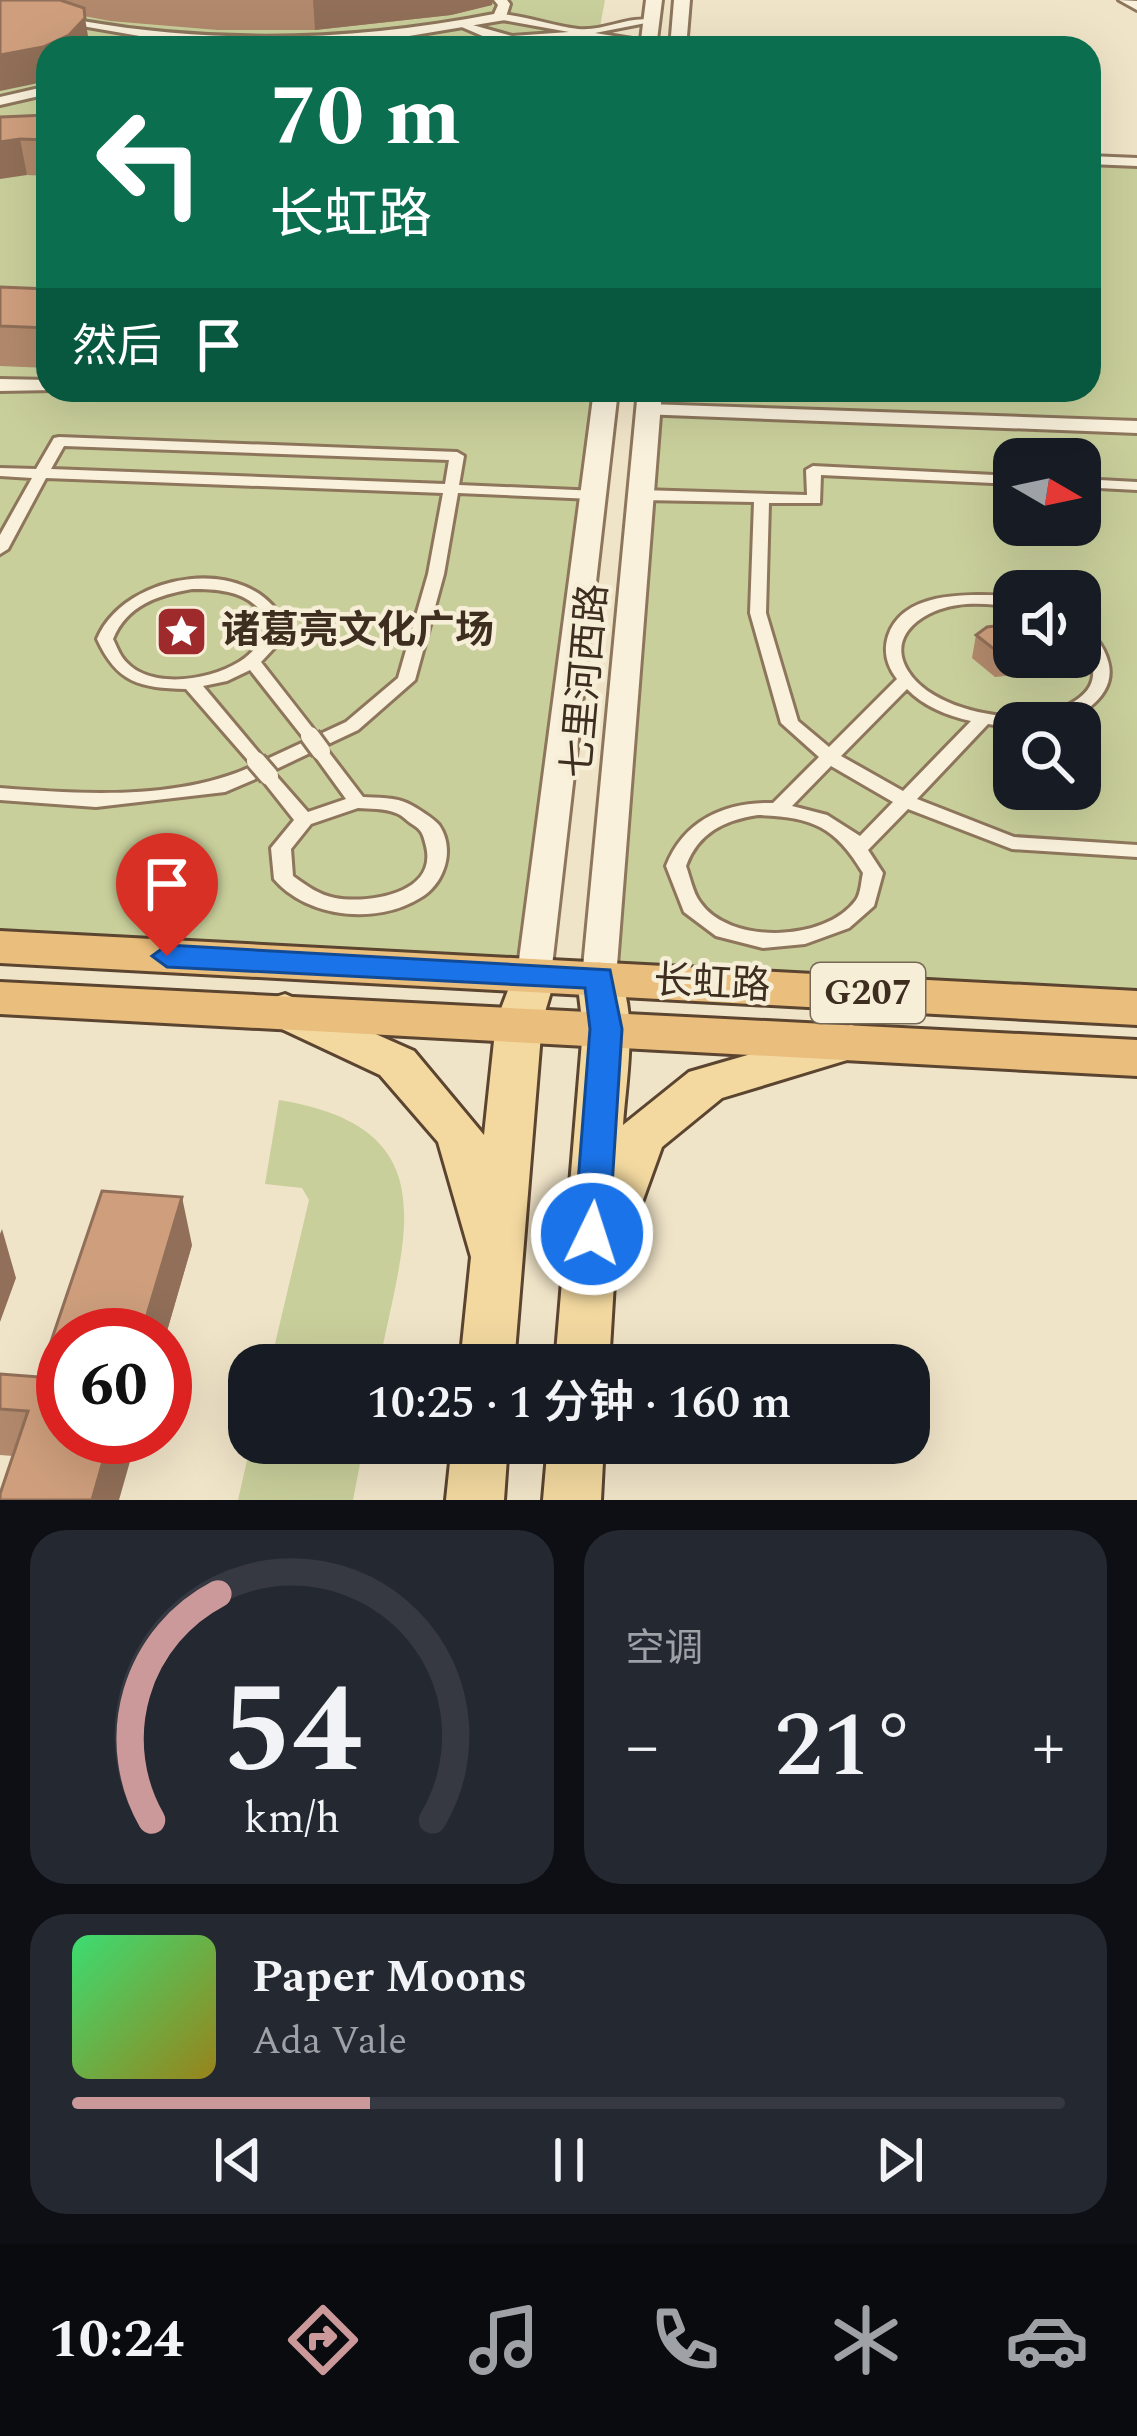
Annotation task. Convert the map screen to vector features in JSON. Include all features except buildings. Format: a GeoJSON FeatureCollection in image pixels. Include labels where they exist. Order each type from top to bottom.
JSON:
{"type":"FeatureCollection","features":[{"type":"Feature","properties":{"kind":"highway","name":"长虹路"},"geometry":{"type":"LineString","coordinates":[[0,947],[1137,1008]]}},
{"type":"Feature","properties":{"kind":"highway","name":"长虹路"},"geometry":{"type":"LineString","coordinates":[[0,998],[1137,1058]]}},
{"type":"Feature","properties":{"kind":"main road"},"geometry":{"type":"LineString","coordinates":[[489,1344],[519,1022],[534,975]]}},
{"type":"Feature","properties":{"kind":"main road"},"geometry":{"type":"LineString","coordinates":[[583,1344],[606,1029],[599,978]]}},
{"type":"Feature","properties":{"kind":"main road"},"geometry":{"type":"LineString","coordinates":[[285,1011],[397,1063],[460,1136],[496,1271]]}},
{"type":"Feature","properties":{"kind":"main road"},"geometry":{"type":"LineString","coordinates":[[588,1278],[642,1136],[706,1085],[850,1042]]}},
{"type":"Feature","properties":{"kind":"main road"},"geometry":{"type":"LineString","coordinates":[[475,1500],[478,1464]]}},
{"type":"Feature","properties":{"kind":"main road"},"geometry":{"type":"LineString","coordinates":[[572,1500],[575,1464]]}},
{"type":"Feature","properties":{"kind":"street"},"geometry":{"type":"LineString","coordinates":[[500,0],[504,4],[500,17]]}},
{"type":"Feature","properties":{"kind":"street"},"geometry":{"type":"LineString","coordinates":[[649,36],[654,0]]}},
{"type":"Feature","properties":{"kind":"street"},"geometry":{"type":"LineString","coordinates":[[679,36],[682,0]]}},
{"type":"Feature","properties":{"kind":"street"},"geometry":{"type":"LineString","coordinates":[[1125,0],[1137,6]]}},
{"type":"Feature","properties":{"kind":"street"},"geometry":{"type":"LineString","coordinates":[[383,36],[500,17],[549,24],[585,36]]}},
{"type":"Feature","properties":{"kind":"street"},"geometry":{"type":"LineString","coordinates":[[573,36],[610,23],[651,21]]}},
{"type":"Feature","properties":{"kind":"street"},"geometry":{"type":"LineString","coordinates":[[93,36],[75,24],[138,36]]}},
{"type":"Feature","properties":{"kind":"street"},"geometry":{"type":"LineString","coordinates":[[462,25],[485,36]]}},
{"type":"Feature","properties":{"kind":"street"},"geometry":{"type":"LineString","coordinates":[[0,101],[36,93]]}},
{"type":"Feature","properties":{"kind":"street"},"geometry":{"type":"LineString","coordinates":[[1101,160],[1137,162]]}},
{"type":"Feature","properties":{"kind":"street"},"geometry":{"type":"LineString","coordinates":[[0,385],[36,386]]}},
{"type":"Feature","properties":{"kind":"street","name":"七里河西路"},"geometry":{"type":"LineString","coordinates":[[534,975],[604,402]]}},
{"type":"Feature","properties":{"kind":"street","name":"七里河西路"},"geometry":{"type":"LineString","coordinates":[[599,978],[649,402]]}},
{"type":"Feature","properties":{"kind":"street"},"geometry":{"type":"LineString","coordinates":[[685,402],[1137,427]]}},
{"type":"Feature","properties":{"kind":"street"},"geometry":{"type":"LineString","coordinates":[[0,549],[59,441],[457,456],[436,574],[406,680],[352,726],[225,786],[96,800],[0,794]]}},
{"type":"Feature","properties":{"kind":"street"},"geometry":{"type":"LineString","coordinates":[[641,495],[815,500],[812,470],[993,479]]}},
{"type":"Feature","properties":{"kind":"street"},"geometry":{"type":"LineString","coordinates":[[0,472],[593,494]]}},
{"type":"Feature","properties":{"kind":"street"},"geometry":{"type":"LineString","coordinates":[[1101,484],[1137,486]]}},
{"type":"Feature","properties":{"kind":"street"},"geometry":{"type":"LineString","coordinates":[[762,498],[758,613],[766,657],[790,723],[830,756],[905,800],[1012,843],[1137,851]]}},
{"type":"Feature","properties":{"kind":"street"},"geometry":{"type":"LineString","coordinates":[[192,584],[251,593],[265,602],[277,625],[266,651],[253,663],[191,683],[147,680],[115,664],[104,640],[118,614],[150,594],[192,584]]}},
{"type":"Feature","properties":{"kind":"street"},"geometry":{"type":"LineString","coordinates":[[993,601],[959,599],[911,615],[889,644],[891,662],[903,683],[950,712],[993,722]]}},
{"type":"Feature","properties":{"kind":"street"},"geometry":{"type":"LineString","coordinates":[[253,663],[357,802]]}},
{"type":"Feature","properties":{"kind":"street"},"geometry":{"type":"LineString","coordinates":[[1086,702],[1102,682],[1101,676]]}},
{"type":"Feature","properties":{"kind":"street"},"geometry":{"type":"LineString","coordinates":[[191,683],[304,820]]}},
{"type":"Feature","properties":{"kind":"street"},"geometry":{"type":"LineString","coordinates":[[778,808],[903,683]]}},
{"type":"Feature","properties":{"kind":"street"},"geometry":{"type":"LineString","coordinates":[[860,847],[981,721]]}},
{"type":"Feature","properties":{"kind":"street"},"geometry":{"type":"LineString","coordinates":[[357,802],[401,807],[418,816],[438,842],[433,872],[403,898],[357,910],[334,908],[295,892],[279,863],[290,833],[304,820],[357,802]]}},
{"type":"Feature","properties":{"kind":"street"},"geometry":{"type":"LineString","coordinates":[[778,808],[825,821],[860,847],[873,880],[868,901],[834,932],[782,942],[757,940],[710,922],[689,904],[678,883],[680,850],[711,821],[738,811],[778,808]]}},
{"type":"Feature","properties":{"kind":"green space"},"geometry":{"type":"Polygon","coordinates":[[[0,0],[605,0],[598,36],[36,36],[36,402],[609,402],[534,975],[0,947],[0,0]]]}},
{"type":"Feature","properties":{"kind":"green space"},"geometry":{"type":"Polygon","coordinates":[[[1101,160],[1137,162],[1137,1008],[599,978],[649,402],[1101,402],[1101,160]]]}},
{"type":"Feature","properties":{"kind":"green space"},"geometry":{"type":"Polygon","coordinates":[[[279,1100],[334,1114],[371,1136],[393,1163],[403,1196],[404,1233],[383,1344],[275,1344],[309,1200],[302,1188],[265,1184],[279,1100]]]}},
{"type":"Feature","properties":{"kind":"green space"},"geometry":{"type":"Polygon","coordinates":[[[246,1464],[360,1464],[353,1500],[238,1500],[246,1464]]]}},
{"type":"Feature","properties":{"kind":"place","name":"诸葛亮文化广场"},"geometry":{"type":"Point","coordinates":[182,631]}},
{"type":"Feature","properties":{"kind":"route"},"geometry":{"type":"LineString","coordinates":[[167,956],[599,978],[606,1029],[592,1234]]}}]}
